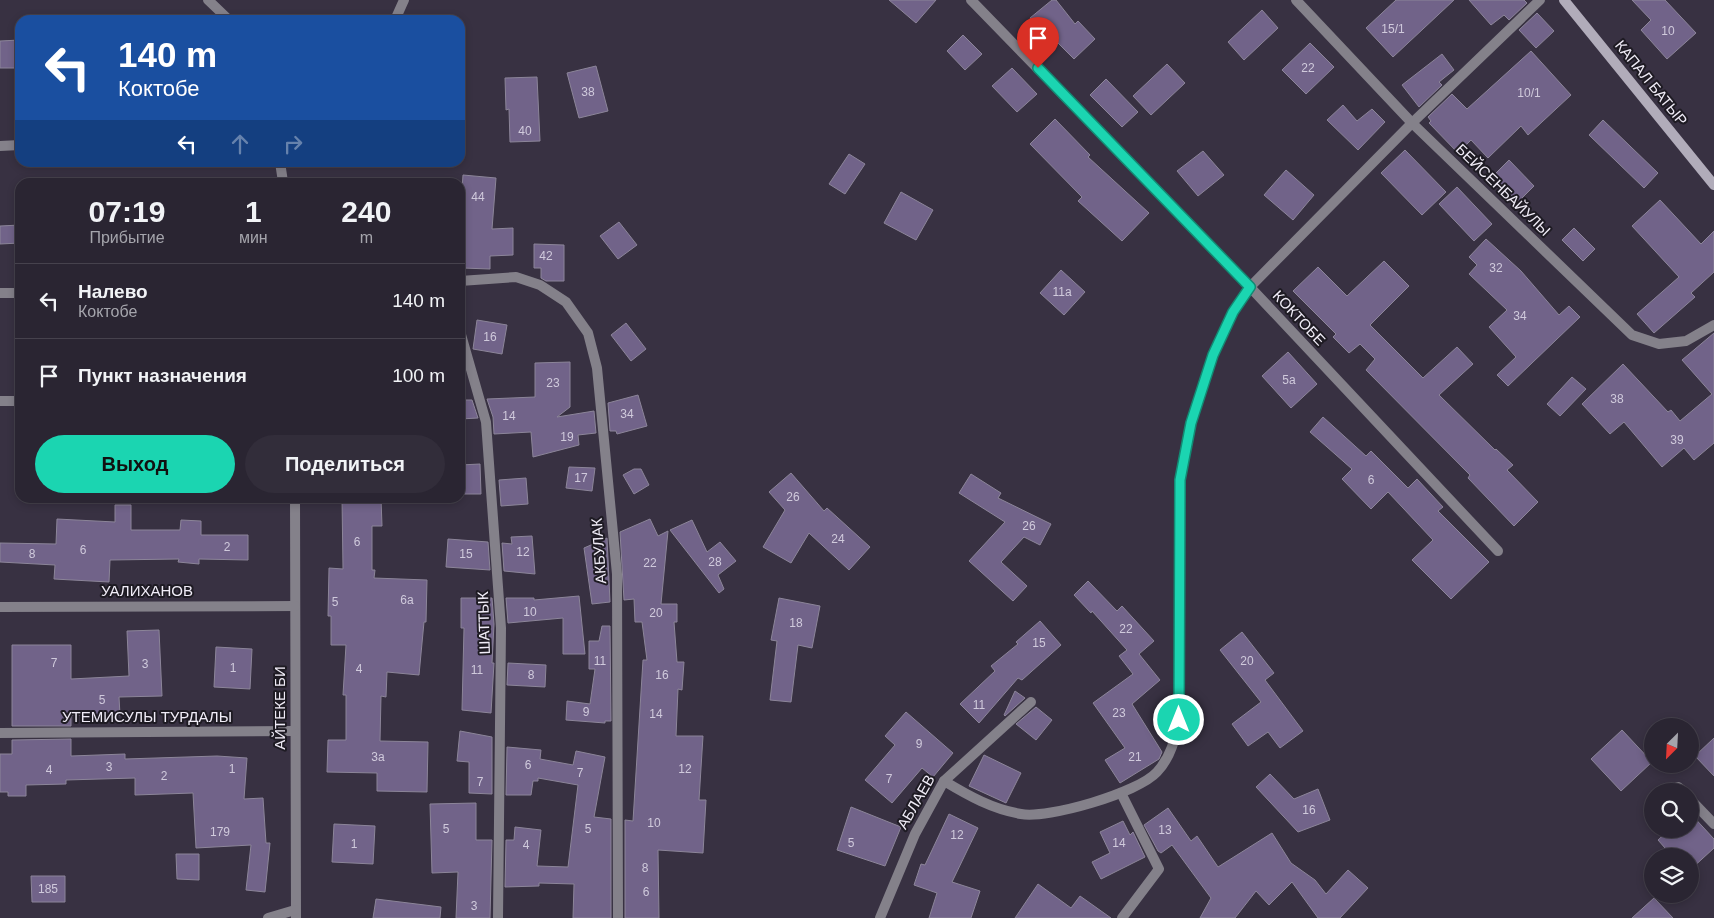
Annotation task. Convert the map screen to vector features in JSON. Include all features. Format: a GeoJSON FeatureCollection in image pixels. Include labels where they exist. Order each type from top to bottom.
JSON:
{"type":"FeatureCollection","features":[{"type":"Feature","properties":{"kind":"main road","name":"КАПАЛ БАТЫР"},"geometry":{"type":"LineString","coordinates":[[1564,0],[1714,185]]}},
{"type":"Feature","properties":{"kind":"street"},"geometry":{"type":"LineString","coordinates":[[208,0],[224,15]]}},
{"type":"Feature","properties":{"kind":"street"},"geometry":{"type":"LineString","coordinates":[[397,15],[404,0]]}},
{"type":"Feature","properties":{"kind":"street","name":"КОКТОБЕ"},"geometry":{"type":"LineString","coordinates":[[971,0],[1250,287],[1498,551]]}},
{"type":"Feature","properties":{"kind":"street","name":"БЕЙСЕНБАЙУЛЫ"},"geometry":{"type":"LineString","coordinates":[[1296,0],[1412,123],[1632,335],[1659,344],[1686,341],[1714,325]]}},
{"type":"Feature","properties":{"kind":"street"},"geometry":{"type":"LineString","coordinates":[[944,781],[992,807],[1022,814],[1040,814],[1121,793],[1139,785],[1156,773],[1168,758],[1179,720],[1180,480],[1191,423],[1213,355],[1233,312],[1250,287],[1412,123],[1540,0]]}},
{"type":"Feature","properties":{"kind":"street"},"geometry":{"type":"LineString","coordinates":[[0,146],[15,145]]}},
{"type":"Feature","properties":{"kind":"street","name":"АКБУЛАК"},"geometry":{"type":"LineString","coordinates":[[465,280],[516,277],[540,286],[566,302],[588,333],[597,368],[617,574],[618,918]]}},
{"type":"Feature","properties":{"kind":"street"},"geometry":{"type":"LineString","coordinates":[[0,293],[15,293]]}},
{"type":"Feature","properties":{"kind":"street","name":"ШАТТЫК"},"geometry":{"type":"LineString","coordinates":[[465,348],[486,422],[501,628],[498,918]]}},
{"type":"Feature","properties":{"kind":"street"},"geometry":{"type":"LineString","coordinates":[[0,401],[15,401]]}},
{"type":"Feature","properties":{"kind":"street","name":"АЙТЕКЕ БИ"},"geometry":{"type":"LineString","coordinates":[[295,503],[295,914]]}},
{"type":"Feature","properties":{"kind":"street","name":"УАЛИХАНОВ"},"geometry":{"type":"LineString","coordinates":[[0,607],[295,606]]}},
{"type":"Feature","properties":{"kind":"street","name":"АБЛАЕВ"},"geometry":{"type":"LineString","coordinates":[[880,918],[914,834],[944,781],[1031,702]]}},
{"type":"Feature","properties":{"kind":"street","name":"УТЕМИСУЛЫ ТУРДАЛЫ"},"geometry":{"type":"LineString","coordinates":[[0,733],[294,731]]}},
{"type":"Feature","properties":{"kind":"street"},"geometry":{"type":"LineString","coordinates":[[1121,793],[1159,869],[1122,918]]}},
{"type":"Feature","properties":{"kind":"street"},"geometry":{"type":"LineString","coordinates":[[1699,808],[1714,824]]}},
{"type":"Feature","properties":{"kind":"street"},"geometry":{"type":"LineString","coordinates":[[268,918],[295,914]]}},
{"type":"Feature","properties":{"kind":"building"},"geometry":{"type":"Polygon","coordinates":[[[889,0],[936,0],[916,23],[889,0]]]}},
{"type":"Feature","properties":{"kind":"building"},"geometry":{"type":"Polygon","coordinates":[[[1052,0],[1056,0],[1075,24],[1078,21],[1095,39],[1074,59],[1050,35],[1046,38],[1030,18],[1052,0]]]}},
{"type":"Feature","properties":{"kind":"building"},"geometry":{"type":"Polygon","coordinates":[[[1396,0],[1454,0],[1393,57],[1366,28],[1396,0]]]}},
{"type":"Feature","properties":{"kind":"building"},"geometry":{"type":"Polygon","coordinates":[[[1469,0],[1524,0],[1527,3],[1509,20],[1504,15],[1491,25],[1469,0]]]}},
{"type":"Feature","properties":{"kind":"building"},"geometry":{"type":"Polygon","coordinates":[[[1632,0],[1665,0],[1696,33],[1667,59],[1641,30],[1651,20],[1632,0]]]}},
{"type":"Feature","properties":{"kind":"building"},"geometry":{"type":"Polygon","coordinates":[[[1262,10],[1278,28],[1244,60],[1228,42],[1262,10]]]}},
{"type":"Feature","properties":{"kind":"building"},"geometry":{"type":"Polygon","coordinates":[[[1537,13],[1554,31],[1536,48],[1519,30],[1537,13]]]}},
{"type":"Feature","properties":{"kind":"building"},"geometry":{"type":"Polygon","coordinates":[[[963,35],[982,54],[965,70],[947,51],[963,35]]]}},
{"type":"Feature","properties":{"kind":"building"},"geometry":{"type":"Polygon","coordinates":[[[15,40],[15,68],[0,68],[0,41],[15,40]]]}},
{"type":"Feature","properties":{"kind":"building"},"geometry":{"type":"Polygon","coordinates":[[[1310,43],[1334,67],[1306,94],[1282,70],[1310,43]]]}},
{"type":"Feature","properties":{"kind":"building"},"geometry":{"type":"Polygon","coordinates":[[[1531,51],[1571,95],[1528,135],[1521,126],[1488,158],[1471,140],[1458,153],[1429,123],[1431,121],[1428,117],[1452,94],[1467,109],[1531,51]]]}},
{"type":"Feature","properties":{"kind":"building"},"geometry":{"type":"Polygon","coordinates":[[[1442,54],[1454,70],[1439,82],[1442,85],[1419,107],[1402,85],[1442,54]]]}},
{"type":"Feature","properties":{"kind":"building"},"geometry":{"type":"Polygon","coordinates":[[[1167,64],[1185,83],[1151,115],[1133,96],[1167,64]]]}},
{"type":"Feature","properties":{"kind":"building"},"geometry":{"type":"Polygon","coordinates":[[[596,66],[608,111],[579,118],[567,73],[596,66]]]}},
{"type":"Feature","properties":{"kind":"building"},"geometry":{"type":"Polygon","coordinates":[[[1012,68],[1037,94],[1017,112],[992,86],[1012,68]]]}},
{"type":"Feature","properties":{"kind":"building"},"geometry":{"type":"Polygon","coordinates":[[[537,77],[540,141],[510,142],[509,109],[506,110],[505,78],[537,77]]]}},
{"type":"Feature","properties":{"kind":"building"},"geometry":{"type":"Polygon","coordinates":[[[1106,79],[1138,112],[1122,127],[1090,95],[1106,79]]]}},
{"type":"Feature","properties":{"kind":"building"},"geometry":{"type":"Polygon","coordinates":[[[1343,105],[1357,121],[1372,109],[1385,122],[1358,150],[1327,120],[1343,105]]]}},
{"type":"Feature","properties":{"kind":"building"},"geometry":{"type":"Polygon","coordinates":[[[1055,119],[1090,155],[1088,157],[1149,213],[1122,241],[1078,201],[1082,197],[1030,144],[1055,119]]]}},
{"type":"Feature","properties":{"kind":"building"},"geometry":{"type":"Polygon","coordinates":[[[1603,120],[1658,173],[1644,188],[1589,135],[1603,120]]]}},
{"type":"Feature","properties":{"kind":"building"},"geometry":{"type":"Polygon","coordinates":[[[1405,150],[1446,192],[1422,215],[1381,173],[1405,150]]]}},
{"type":"Feature","properties":{"kind":"building"},"geometry":{"type":"Polygon","coordinates":[[[1203,151],[1224,175],[1198,196],[1177,171],[1203,151]]]}},
{"type":"Feature","properties":{"kind":"building"},"geometry":{"type":"Polygon","coordinates":[[[849,154],[865,164],[845,194],[829,184],[849,154]]]}},
{"type":"Feature","properties":{"kind":"building"},"geometry":{"type":"Polygon","coordinates":[[[1509,160],[1534,186],[1518,202],[1493,176],[1509,160]]]}},
{"type":"Feature","properties":{"kind":"building"},"geometry":{"type":"Polygon","coordinates":[[[1286,170],[1314,195],[1293,220],[1264,195],[1286,170]]]}},
{"type":"Feature","properties":{"kind":"building"},"geometry":{"type":"Polygon","coordinates":[[[463,175],[496,178],[492,229],[513,228],[513,255],[490,256],[490,269],[465,268],[465,178],[463,178],[463,175]]]}},
{"type":"Feature","properties":{"kind":"building"},"geometry":{"type":"Polygon","coordinates":[[[1457,187],[1492,224],[1474,241],[1439,204],[1457,187]]]}},
{"type":"Feature","properties":{"kind":"building"},"geometry":{"type":"Polygon","coordinates":[[[901,192],[933,210],[916,240],[884,223],[901,192]]]}},
{"type":"Feature","properties":{"kind":"building"},"geometry":{"type":"Polygon","coordinates":[[[1660,200],[1701,244],[1714,231],[1714,272],[1691,293],[1695,297],[1654,333],[1637,314],[1679,277],[1632,226],[1660,200]]]}},
{"type":"Feature","properties":{"kind":"building"},"geometry":{"type":"Polygon","coordinates":[[[619,222],[637,245],[618,259],[600,236],[619,222]]]}},
{"type":"Feature","properties":{"kind":"building"},"geometry":{"type":"Polygon","coordinates":[[[15,225],[15,243],[0,244],[0,226],[15,225]]]}},
{"type":"Feature","properties":{"kind":"building"},"geometry":{"type":"Polygon","coordinates":[[[1574,228],[1595,249],[1583,261],[1562,240],[1574,228]]]}},
{"type":"Feature","properties":{"kind":"building"},"geometry":{"type":"Polygon","coordinates":[[[1486,239],[1521,271],[1559,315],[1569,306],[1580,317],[1508,386],[1497,375],[1516,357],[1489,327],[1507,310],[1469,274],[1477,265],[1469,257],[1486,239]]]}},
{"type":"Feature","properties":{"kind":"building"},"geometry":{"type":"Polygon","coordinates":[[[534,244],[564,245],[564,281],[546,281],[541,278],[541,268],[534,268],[534,244]]]}},
{"type":"Feature","properties":{"kind":"building"},"geometry":{"type":"Polygon","coordinates":[[[1384,261],[1409,286],[1370,325],[1423,378],[1457,347],[1473,364],[1439,395],[1513,465],[1507,470],[1538,502],[1514,526],[1468,478],[1470,475],[1366,370],[1375,359],[1360,344],[1349,353],[1333,337],[1336,334],[1293,291],[1318,267],[1347,296],[1384,261]]]}},
{"type":"Feature","properties":{"kind":"building"},"geometry":{"type":"Polygon","coordinates":[[[1061,270],[1085,292],[1064,315],[1040,293],[1061,270]]]}},
{"type":"Feature","properties":{"kind":"building"},"geometry":{"type":"Polygon","coordinates":[[[477,320],[507,325],[502,354],[473,349],[477,320]]]}},
{"type":"Feature","properties":{"kind":"building"},"geometry":{"type":"Polygon","coordinates":[[[626,323],[646,349],[631,361],[611,335],[626,323]]]}},
{"type":"Feature","properties":{"kind":"building"},"geometry":{"type":"Polygon","coordinates":[[[1714,333],[1714,443],[1694,460],[1684,448],[1662,467],[1624,422],[1610,434],[1582,404],[1623,364],[1668,412],[1671,410],[1680,421],[1712,394],[1682,360],[1714,333]]]}},
{"type":"Feature","properties":{"kind":"building"},"geometry":{"type":"Polygon","coordinates":[[[1288,352],[1317,384],[1291,408],[1262,376],[1288,352]]]}},
{"type":"Feature","properties":{"kind":"building"},"geometry":{"type":"Polygon","coordinates":[[[570,362],[570,407],[557,417],[594,411],[596,433],[578,435],[579,445],[533,457],[531,432],[494,434],[493,417],[487,399],[535,397],[535,363],[570,362]]]}},
{"type":"Feature","properties":{"kind":"building"},"geometry":{"type":"Polygon","coordinates":[[[1572,377],[1586,389],[1560,416],[1547,404],[1572,377]]]}},
{"type":"Feature","properties":{"kind":"building"},"geometry":{"type":"Polygon","coordinates":[[[638,395],[647,426],[617,434],[616,431],[610,431],[608,403],[638,395]]]}},
{"type":"Feature","properties":{"kind":"building"},"geometry":{"type":"Polygon","coordinates":[[[465,400],[472,400],[478,418],[465,419],[465,400]]]}},
{"type":"Feature","properties":{"kind":"building"},"geometry":{"type":"Polygon","coordinates":[[[1323,417],[1366,456],[1371,451],[1408,488],[1417,479],[1443,507],[1438,511],[1489,562],[1451,599],[1412,560],[1433,540],[1388,492],[1371,509],[1342,479],[1352,469],[1310,432],[1323,417]]]}},
{"type":"Feature","properties":{"kind":"building"},"geometry":{"type":"Polygon","coordinates":[[[480,464],[481,494],[465,494],[465,465],[480,464]]]}},
{"type":"Feature","properties":{"kind":"building"},"geometry":{"type":"Polygon","coordinates":[[[569,467],[595,468],[592,491],[566,488],[569,467]]]}},
{"type":"Feature","properties":{"kind":"building"},"geometry":{"type":"Polygon","coordinates":[[[634,469],[641,469],[649,485],[634,494],[623,475],[634,469]]]}},
{"type":"Feature","properties":{"kind":"building"},"geometry":{"type":"Polygon","coordinates":[[[791,473],[824,511],[827,508],[870,547],[849,570],[809,533],[791,563],[763,547],[785,510],[769,492],[791,473]]]}},
{"type":"Feature","properties":{"kind":"building"},"geometry":{"type":"Polygon","coordinates":[[[971,474],[1001,493],[998,498],[1051,524],[1040,545],[1024,537],[1001,562],[1027,586],[1013,601],[969,561],[1005,522],[959,493],[971,474]]]}},
{"type":"Feature","properties":{"kind":"building"},"geometry":{"type":"Polygon","coordinates":[[[526,478],[528,504],[501,506],[499,480],[526,478]]]}},
{"type":"Feature","properties":{"kind":"building"},"geometry":{"type":"Polygon","coordinates":[[[342,503],[381,503],[382,526],[372,526],[372,570],[375,570],[374,578],[427,580],[426,622],[424,622],[419,675],[387,672],[386,697],[381,696],[380,741],[428,742],[427,792],[377,791],[377,773],[327,772],[328,740],[346,740],[346,695],[343,695],[346,645],[331,645],[331,616],[328,616],[329,568],[343,569],[342,503]]]}},
{"type":"Feature","properties":{"kind":"building"},"geometry":{"type":"Polygon","coordinates":[[[115,505],[131,505],[131,530],[180,530],[181,520],[201,521],[201,535],[248,535],[248,560],[199,559],[199,564],[178,562],[179,559],[110,560],[109,582],[54,579],[55,565],[0,562],[0,543],[56,544],[57,519],[115,522],[115,505]]]}},
{"type":"Feature","properties":{"kind":"building"},"geometry":{"type":"Polygon","coordinates":[[[650,519],[658,536],[668,531],[661,604],[677,604],[677,622],[674,622],[677,662],[684,662],[682,690],[678,689],[676,736],[703,736],[699,800],[706,800],[703,853],[658,850],[659,918],[625,918],[625,820],[633,821],[643,660],[647,660],[642,622],[635,622],[634,599],[624,600],[620,532],[650,519]]]}},
{"type":"Feature","properties":{"kind":"building"},"geometry":{"type":"Polygon","coordinates":[[[692,520],[707,552],[720,542],[736,561],[718,575],[724,589],[719,593],[670,530],[692,520]]]}},
{"type":"Feature","properties":{"kind":"building"},"geometry":{"type":"Polygon","coordinates":[[[532,536],[535,574],[504,571],[502,543],[512,544],[511,537],[532,536]]]}},
{"type":"Feature","properties":{"kind":"building"},"geometry":{"type":"Polygon","coordinates":[[[607,538],[610,602],[592,604],[584,548],[607,538]]]}},
{"type":"Feature","properties":{"kind":"building"},"geometry":{"type":"Polygon","coordinates":[[[448,539],[488,542],[490,570],[446,567],[448,539]]]}},
{"type":"Feature","properties":{"kind":"building"},"geometry":{"type":"Polygon","coordinates":[[[1088,581],[1117,611],[1122,606],[1154,641],[1139,654],[1160,680],[1132,704],[1162,752],[1159,759],[1120,783],[1105,760],[1125,748],[1093,703],[1133,674],[1119,656],[1127,650],[1092,611],[1091,613],[1074,595],[1088,581]]]}},
{"type":"Feature","properties":{"kind":"building"},"geometry":{"type":"Polygon","coordinates":[[[579,596],[585,654],[563,654],[563,618],[508,623],[506,598],[534,598],[534,600],[579,596]]]}},
{"type":"Feature","properties":{"kind":"building"},"geometry":{"type":"Polygon","coordinates":[[[461,598],[492,598],[494,624],[492,663],[494,663],[491,713],[462,710],[464,628],[461,628],[461,598]]]}},
{"type":"Feature","properties":{"kind":"building"},"geometry":{"type":"Polygon","coordinates":[[[779,598],[820,606],[812,648],[798,645],[791,702],[770,700],[777,641],[771,640],[779,598]]]}},
{"type":"Feature","properties":{"kind":"building"},"geometry":{"type":"Polygon","coordinates":[[[1040,621],[1061,645],[1022,680],[1018,678],[979,723],[960,704],[995,671],[991,666],[1018,644],[1016,642],[1040,621]]]}},
{"type":"Feature","properties":{"kind":"building"},"geometry":{"type":"Polygon","coordinates":[[[602,626],[610,626],[611,721],[605,721],[605,723],[566,720],[567,701],[590,704],[595,669],[589,669],[589,641],[599,641],[602,626]]]}},
{"type":"Feature","properties":{"kind":"building"},"geometry":{"type":"Polygon","coordinates":[[[159,630],[162,696],[119,697],[120,715],[71,715],[71,726],[12,726],[12,645],[71,645],[71,679],[129,676],[127,631],[159,630]]]}},
{"type":"Feature","properties":{"kind":"building"},"geometry":{"type":"Polygon","coordinates":[[[1242,632],[1274,673],[1265,680],[1303,731],[1280,748],[1268,732],[1248,746],[1232,724],[1261,702],[1220,650],[1242,632]]]}},
{"type":"Feature","properties":{"kind":"building"},"geometry":{"type":"Polygon","coordinates":[[[216,647],[252,649],[250,689],[214,687],[216,647]]]}},
{"type":"Feature","properties":{"kind":"building"},"geometry":{"type":"Polygon","coordinates":[[[508,663],[546,665],[545,687],[507,685],[508,663]]]}},
{"type":"Feature","properties":{"kind":"building"},"geometry":{"type":"Polygon","coordinates":[[[1015,691],[1025,698],[1005,716],[1004,715],[1015,691]]]}},
{"type":"Feature","properties":{"kind":"building"},"geometry":{"type":"Polygon","coordinates":[[[1036,707],[1052,720],[1036,740],[1016,724],[1036,707]]]}},
{"type":"Feature","properties":{"kind":"building"},"geometry":{"type":"Polygon","coordinates":[[[906,712],[953,753],[933,777],[922,768],[892,803],[865,780],[895,745],[885,736],[906,712]]]}},
{"type":"Feature","properties":{"kind":"building"},"geometry":{"type":"Polygon","coordinates":[[[1622,730],[1644,753],[1644,769],[1621,791],[1591,759],[1622,730]]]}},
{"type":"Feature","properties":{"kind":"building"},"geometry":{"type":"Polygon","coordinates":[[[460,731],[492,737],[492,794],[469,793],[469,762],[457,761],[460,731]]]}},
{"type":"Feature","properties":{"kind":"building"},"geometry":{"type":"Polygon","coordinates":[[[1714,738],[1714,776],[1699,760],[1699,752],[1714,738]]]}},
{"type":"Feature","properties":{"kind":"building"},"geometry":{"type":"Polygon","coordinates":[[[71,739],[71,756],[125,754],[125,759],[217,756],[247,758],[244,799],[263,798],[266,843],[270,843],[265,892],[246,890],[251,845],[196,848],[193,793],[135,795],[135,778],[66,780],[66,784],[26,785],[26,796],[8,796],[8,792],[0,792],[0,754],[12,754],[12,740],[71,739]]]}},
{"type":"Feature","properties":{"kind":"building"},"geometry":{"type":"Polygon","coordinates":[[[507,747],[541,750],[540,759],[573,765],[576,751],[605,757],[594,817],[611,819],[611,918],[573,918],[574,884],[539,883],[539,886],[505,887],[506,840],[514,840],[515,827],[541,830],[537,866],[568,867],[578,785],[538,778],[538,781],[533,781],[531,795],[506,795],[507,747]]]}},
{"type":"Feature","properties":{"kind":"building"},"geometry":{"type":"Polygon","coordinates":[[[984,755],[1021,773],[1006,803],[969,786],[984,755]]]}},
{"type":"Feature","properties":{"kind":"building"},"geometry":{"type":"Polygon","coordinates":[[[1270,774],[1294,799],[1318,789],[1330,820],[1298,832],[1256,787],[1270,774]]]}},
{"type":"Feature","properties":{"kind":"building"},"geometry":{"type":"Polygon","coordinates":[[[476,803],[476,840],[492,840],[490,918],[456,918],[458,872],[432,873],[430,804],[476,803]]]}},
{"type":"Feature","properties":{"kind":"building"},"geometry":{"type":"Polygon","coordinates":[[[851,807],[901,827],[885,866],[837,850],[851,807]]]}},
{"type":"Feature","properties":{"kind":"building"},"geometry":{"type":"Polygon","coordinates":[[[1168,808],[1191,841],[1197,836],[1218,867],[1272,833],[1291,863],[1315,880],[1326,894],[1348,870],[1368,888],[1340,918],[1318,918],[1292,882],[1269,905],[1256,891],[1235,918],[1200,918],[1211,898],[1172,845],[1161,853],[1158,851],[1144,825],[1168,808]]]}},
{"type":"Feature","properties":{"kind":"building"},"geometry":{"type":"Polygon","coordinates":[[[949,814],[978,828],[952,882],[980,891],[971,918],[929,918],[937,893],[914,885],[921,864],[925,865],[949,814]]]}},
{"type":"Feature","properties":{"kind":"building"},"geometry":{"type":"Polygon","coordinates":[[[1123,821],[1130,835],[1133,832],[1145,857],[1101,879],[1092,862],[1110,853],[1100,832],[1123,821]]]}},
{"type":"Feature","properties":{"kind":"building"},"geometry":{"type":"Polygon","coordinates":[[[1699,823],[1714,839],[1714,848],[1699,862],[1699,848],[1665,848],[1658,840],[1660,838],[1699,838],[1699,823]]]}},
{"type":"Feature","properties":{"kind":"building"},"geometry":{"type":"Polygon","coordinates":[[[334,824],[375,826],[373,864],[332,862],[334,824]]]}},
{"type":"Feature","properties":{"kind":"building"},"geometry":{"type":"Polygon","coordinates":[[[176,854],[199,854],[199,880],[177,879],[176,854]]]}},
{"type":"Feature","properties":{"kind":"building"},"geometry":{"type":"Polygon","coordinates":[[[31,876],[65,876],[65,902],[32,902],[31,876]]]}},
{"type":"Feature","properties":{"kind":"building"},"geometry":{"type":"Polygon","coordinates":[[[1038,884],[1071,908],[1080,896],[1111,918],[1015,918],[1038,884]]]}},
{"type":"Feature","properties":{"kind":"building"},"geometry":{"type":"Polygon","coordinates":[[[376,899],[441,907],[440,918],[373,918],[376,899]]]}},
{"type":"Feature","properties":{"kind":"building"},"geometry":{"type":"Polygon","coordinates":[[[1648,903],[1659,903],[1673,918],[1632,918],[1648,903]]]}},
{"type":"Feature","properties":{"kind":"route"},"geometry":{"type":"LineString","coordinates":[[1038,68],[1250,287],[1233,312],[1213,355],[1191,423],[1180,480],[1179,720]]}}]}
